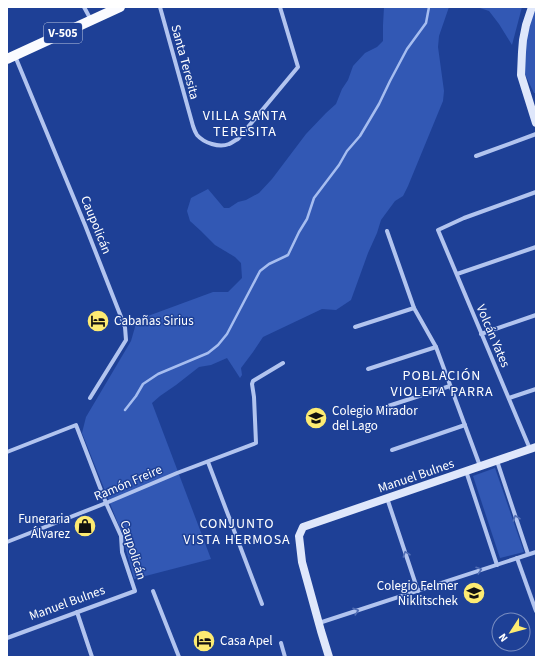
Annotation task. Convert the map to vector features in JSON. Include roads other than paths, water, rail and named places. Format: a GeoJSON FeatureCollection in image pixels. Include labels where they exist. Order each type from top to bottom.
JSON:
{"type":"FeatureCollection","features":[{"type":"Feature","properties":{"kind":"main road","name":"V-505"},"geometry":{"type":"LineString","coordinates":[[11,57],[120,7]]}},
{"type":"Feature","properties":{"kind":"street"},"geometry":{"type":"LineString","coordinates":[[84,7],[91,20]]}},
{"type":"Feature","properties":{"kind":"street","name":"Santa Teresita"},"geometry":{"type":"LineString","coordinates":[[160,7],[196,134],[203,140],[215,145],[230,144],[238,139],[298,67],[280,7]]}},
{"type":"Feature","properties":{"kind":"street"},"geometry":{"type":"LineString","coordinates":[[532,7],[523,40],[521,75],[536,123]]}},
{"type":"Feature","properties":{"kind":"street","name":"Caupolicán"},"geometry":{"type":"LineString","coordinates":[[11,57],[77,204],[125,327],[126,340],[90,398]]}},
{"type":"Feature","properties":{"kind":"street"},"geometry":{"type":"LineString","coordinates":[[476,156],[536,134]]}},
{"type":"Feature","properties":{"kind":"street","name":"Volcán Yates"},"geometry":{"type":"LineString","coordinates":[[533,448],[481,334],[438,230],[464,218],[536,192]]}},
{"type":"Feature","properties":{"kind":"street"},"geometry":{"type":"LineString","coordinates":[[387,231],[414,308],[436,347],[480,466]]}},
{"type":"Feature","properties":{"kind":"street"},"geometry":{"type":"LineString","coordinates":[[457,274],[536,247]]}},
{"type":"Feature","properties":{"kind":"street"},"geometry":{"type":"LineString","coordinates":[[355,327],[414,308]]}},
{"type":"Feature","properties":{"kind":"street"},"geometry":{"type":"LineString","coordinates":[[481,334],[536,314]]}},
{"type":"Feature","properties":{"kind":"street"},"geometry":{"type":"LineString","coordinates":[[368,369],[436,347]]}},
{"type":"Feature","properties":{"kind":"street","name":"Ramón Freire"},"geometry":{"type":"LineString","coordinates":[[7,542],[256,443],[253,381],[283,363]]}},
{"type":"Feature","properties":{"kind":"street"},"geometry":{"type":"LineString","coordinates":[[379,409],[450,386]]}},
{"type":"Feature","properties":{"kind":"street"},"geometry":{"type":"LineString","coordinates":[[509,398],[536,389]]}},
{"type":"Feature","properties":{"kind":"street","name":"Caupolicán"},"geometry":{"type":"LineString","coordinates":[[7,452],[76,425],[106,503],[121,536],[122,552],[135,591]]}},
{"type":"Feature","properties":{"kind":"street"},"geometry":{"type":"LineString","coordinates":[[392,450],[465,425]]}},
{"type":"Feature","properties":{"kind":"street","name":"Manuel Bulnes"},"geometry":{"type":"LineString","coordinates":[[319,624],[302,562],[299,536],[303,527],[533,448]]}},
{"type":"Feature","properties":{"kind":"street"},"geometry":{"type":"LineString","coordinates":[[496,461],[528,554]]}},
{"type":"Feature","properties":{"kind":"street"},"geometry":{"type":"LineString","coordinates":[[208,462],[262,604]]}},
{"type":"Feature","properties":{"kind":"street"},"geometry":{"type":"LineString","coordinates":[[466,471],[497,565]]}},
{"type":"Feature","properties":{"kind":"street"},"geometry":{"type":"LineString","coordinates":[[387,498],[418,591]]}},
{"type":"Feature","properties":{"kind":"street"},"geometry":{"type":"LineString","coordinates":[[329,657],[319,624],[536,552]]}},
{"type":"Feature","properties":{"kind":"street"},"geometry":{"type":"LineString","coordinates":[[517,558],[536,611]]}},
{"type":"Feature","properties":{"kind":"street","name":"Manuel Bulnes"},"geometry":{"type":"LineString","coordinates":[[7,638],[135,591]]}},
{"type":"Feature","properties":{"kind":"street","name":"Caupolicán"},"geometry":{"type":"LineString","coordinates":[[153,591],[179,657]]}},
{"type":"Feature","properties":{"kind":"street"},"geometry":{"type":"LineString","coordinates":[[77,612],[92,657]]}},
{"type":"Feature","properties":{"kind":"street"},"geometry":{"type":"LineString","coordinates":[[281,643],[285,657]]}},
{"type":"Feature","properties":{"kind":"waterway"},"geometry":{"type":"LineString","coordinates":[[125,410],[143,384],[158,374],[208,353],[218,345],[227,334],[260,271],[269,264],[288,255],[307,219],[314,198],[339,165],[347,151],[360,136],[379,104],[407,49],[426,23],[429,7]]}},
{"type":"Feature","properties":{"kind":"place","name":"Cabañas Sirius"},"geometry":{"type":"Point","coordinates":[98,321]}},
{"type":"Feature","properties":{"kind":"place","name":"Colegio Mirador del Lago"},"geometry":{"type":"Point","coordinates":[316,418]}},
{"type":"Feature","properties":{"kind":"place","name":"Funeraria Álvarez"},"geometry":{"type":"Point","coordinates":[85,526]}},
{"type":"Feature","properties":{"kind":"place","name":"Colegio Felmer Niklitschek"},"geometry":{"type":"Point","coordinates":[474,593]}},
{"type":"Feature","properties":{"kind":"place","name":"Casa Apel"},"geometry":{"type":"Point","coordinates":[204,641]}},
{"type":"Feature","properties":{"kind":"district","name":"VILLA SANTA TERESITA"},"geometry":{"type":"Point","coordinates":[245,124]}},
{"type":"Feature","properties":{"kind":"district","name":"POBLACIÓN VIOLETA PARRA"},"geometry":{"type":"Point","coordinates":[442,384]}},
{"type":"Feature","properties":{"kind":"district","name":"CONJUNTO VISTA HERMOSA"},"geometry":{"type":"Point","coordinates":[237,532]}}]}
